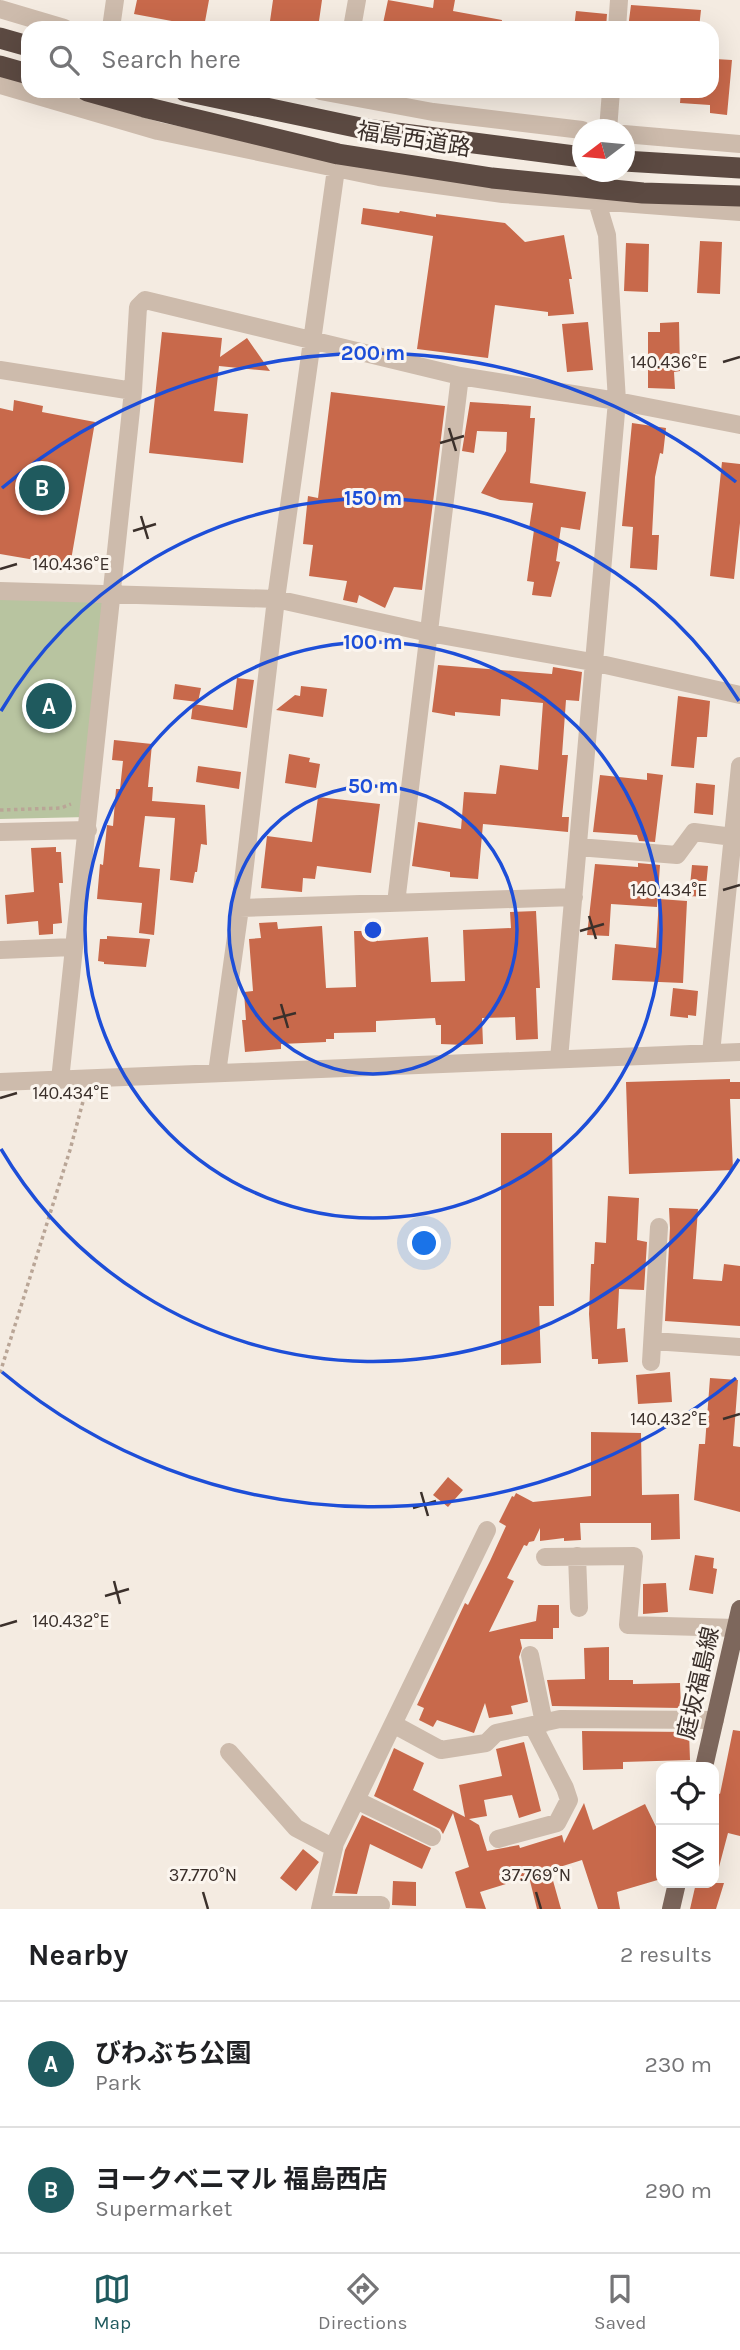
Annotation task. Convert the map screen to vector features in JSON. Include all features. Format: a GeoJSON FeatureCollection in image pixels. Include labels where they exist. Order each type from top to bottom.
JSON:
{"type":"FeatureCollection","features":[{"type":"Feature","properties":{"kind":"highway"},"geometry":{"type":"LineString","coordinates":[[0,37],[21,44]]}},
{"type":"Feature","properties":{"kind":"highway"},"geometry":{"type":"LineString","coordinates":[[0,66],[21,72]]}},
{"type":"Feature","properties":{"kind":"highway","name":"福島西道路"},"geometry":{"type":"LineString","coordinates":[[112,98],[338,154],[492,178],[643,192],[740,196]]}},
{"type":"Feature","properties":{"kind":"highway","name":"福島西道路"},"geometry":{"type":"LineString","coordinates":[[219,98],[365,128],[572,156]]}},
{"type":"Feature","properties":{"kind":"highway"},"geometry":{"type":"LineString","coordinates":[[635,162],[740,168]]}},
{"type":"Feature","properties":{"kind":"main road","name":"庭坂福島線"},"geometry":{"type":"LineString","coordinates":[[705,1762],[740,1609]]}},
{"type":"Feature","properties":{"kind":"main road"},"geometry":{"type":"LineString","coordinates":[[671,1909],[676,1888]]}},
{"type":"Feature","properties":{"kind":"street"},"geometry":{"type":"LineString","coordinates":[[112,21],[116,0]]}},
{"type":"Feature","properties":{"kind":"street"},"geometry":{"type":"LineString","coordinates":[[353,21],[357,0]]}},
{"type":"Feature","properties":{"kind":"street"},"geometry":{"type":"LineString","coordinates":[[618,21],[620,0]]}},
{"type":"Feature","properties":{"kind":"street"},"geometry":{"type":"LineString","coordinates":[[0,9],[40,21]]}},
{"type":"Feature","properties":{"kind":"street"},"geometry":{"type":"LineString","coordinates":[[0,85],[21,91]]}},
{"type":"Feature","properties":{"kind":"street"},"geometry":{"type":"LineString","coordinates":[[45,98],[158,131],[379,177],[503,194],[740,212]]}},
{"type":"Feature","properties":{"kind":"street"},"geometry":{"type":"LineString","coordinates":[[364,98],[433,112],[572,129]]}},
{"type":"Feature","properties":{"kind":"street"},"geometry":{"type":"LineString","coordinates":[[609,119],[610,98]]}},
{"type":"Feature","properties":{"kind":"street"},"geometry":{"type":"LineString","coordinates":[[635,135],[740,144]]}},
{"type":"Feature","properties":{"kind":"street"},"geometry":{"type":"LineString","coordinates":[[217,1073],[240,908],[276,599],[336,169]]}},
{"type":"Feature","properties":{"kind":"street"},"geometry":{"type":"LineString","coordinates":[[559,1059],[617,401],[607,235],[597,202]]}},
{"type":"Feature","properties":{"kind":"street"},"geometry":{"type":"LineString","coordinates":[[60,1080],[88,830],[138,307],[145,300],[460,376],[617,401],[740,425]]}},
{"type":"Feature","properties":{"kind":"street"},"geometry":{"type":"LineString","coordinates":[[0,370],[132,391]]}},
{"type":"Feature","properties":{"kind":"street"},"geometry":{"type":"LineString","coordinates":[[396,903],[460,376]]}},
{"type":"Feature","properties":{"kind":"street"},"geometry":{"type":"LineString","coordinates":[[0,591],[276,599],[429,633],[592,662],[740,695]]}},
{"type":"Feature","properties":{"kind":"street"},"geometry":{"type":"LineString","coordinates":[[711,1053],[740,766]]}},
{"type":"Feature","properties":{"kind":"street"},"geometry":{"type":"LineString","coordinates":[[0,832],[88,830]]}},
{"type":"Feature","properties":{"kind":"street"},"geometry":{"type":"LineString","coordinates":[[578,846],[677,855],[694,832],[733,837]]}},
{"type":"Feature","properties":{"kind":"street"},"geometry":{"type":"LineString","coordinates":[[240,908],[573,897]]}},
{"type":"Feature","properties":{"kind":"street"},"geometry":{"type":"LineString","coordinates":[[0,950],[73,947]]}},
{"type":"Feature","properties":{"kind":"street"},"geometry":{"type":"LineString","coordinates":[[0,1082],[740,1052]]}},
{"type":"Feature","properties":{"kind":"street"},"geometry":{"type":"LineString","coordinates":[[651,1362],[659,1227]]}},
{"type":"Feature","properties":{"kind":"street"},"geometry":{"type":"LineString","coordinates":[[653,1340],[740,1347]]}},
{"type":"Feature","properties":{"kind":"street"},"geometry":{"type":"LineString","coordinates":[[381,1905],[320,1907],[334,1848],[487,1530]]}},
{"type":"Feature","properties":{"kind":"street"},"geometry":{"type":"LineString","coordinates":[[578,1556],[579,1608]]}},
{"type":"Feature","properties":{"kind":"street"},"geometry":{"type":"LineString","coordinates":[[545,1557],[634,1556],[628,1625],[736,1628]]}},
{"type":"Feature","properties":{"kind":"street"},"geometry":{"type":"LineString","coordinates":[[498,1839],[558,1824],[569,1800],[539,1725],[530,1655]]}},
{"type":"Feature","properties":{"kind":"street"},"geometry":{"type":"LineString","coordinates":[[393,1724],[441,1750],[486,1742],[496,1732],[560,1719],[715,1720]]}},
{"type":"Feature","properties":{"kind":"street"},"geometry":{"type":"LineString","coordinates":[[229,1752],[296,1828],[334,1848]]}},
{"type":"Feature","properties":{"kind":"street"},"geometry":{"type":"LineString","coordinates":[[356,1800],[432,1837]]}},
{"type":"Feature","properties":{"kind":"path"},"geometry":{"type":"LineString","coordinates":[[0,810],[61,808],[76,802]]}},
{"type":"Feature","properties":{"kind":"path"},"geometry":{"type":"LineString","coordinates":[[0,1373],[70,1150],[89,1079]]}},
{"type":"Feature","properties":{"kind":"green space"},"geometry":{"type":"Polygon","coordinates":[[[0,595],[108,595],[87,817],[0,819],[0,595]]]}},
{"type":"Feature","properties":{"kind":"building"},"geometry":{"type":"Polygon","coordinates":[[[137,0],[209,0],[205,21],[172,21],[134,14],[137,0]]]}},
{"type":"Feature","properties":{"kind":"building"},"geometry":{"type":"Polygon","coordinates":[[[273,0],[322,0],[319,21],[270,21],[273,0]]]}},
{"type":"Feature","properties":{"kind":"building"},"geometry":{"type":"Polygon","coordinates":[[[388,0],[433,8],[434,0],[455,0],[453,11],[502,20],[502,21],[384,21],[388,0]]]}},
{"type":"Feature","properties":{"kind":"building"},"geometry":{"type":"Polygon","coordinates":[[[631,5],[701,10],[700,21],[629,21],[631,5]]]}},
{"type":"Feature","properties":{"kind":"building"},"geometry":{"type":"Polygon","coordinates":[[[576,11],[607,14],[606,21],[575,21],[576,11]]]}},
{"type":"Feature","properties":{"kind":"building"},"geometry":{"type":"Polygon","coordinates":[[[719,59],[732,60],[727,115],[710,113],[710,105],[680,103],[680,98],[719,98],[719,59]]]}},
{"type":"Feature","properties":{"kind":"building"},"geometry":{"type":"Polygon","coordinates":[[[363,208],[505,223],[525,242],[564,235],[572,279],[569,279],[574,314],[548,316],[548,312],[495,305],[488,358],[417,349],[433,236],[361,224],[363,208]]]}},
{"type":"Feature","properties":{"kind":"building"},"geometry":{"type":"Polygon","coordinates":[[[700,241],[722,242],[720,294],[697,293],[700,241]]]}},
{"type":"Feature","properties":{"kind":"building"},"geometry":{"type":"Polygon","coordinates":[[[626,243],[649,244],[648,292],[624,291],[626,243]]]}},
{"type":"Feature","properties":{"kind":"building"},"geometry":{"type":"Polygon","coordinates":[[[588,322],[593,370],[567,372],[562,324],[588,322]]]}},
{"type":"Feature","properties":{"kind":"building"},"geometry":{"type":"Polygon","coordinates":[[[679,322],[680,371],[674,372],[675,389],[648,388],[648,332],[660,332],[660,323],[679,322]]]}},
{"type":"Feature","properties":{"kind":"building"},"geometry":{"type":"Polygon","coordinates":[[[162,332],[222,338],[220,357],[247,338],[270,371],[219,366],[214,411],[248,414],[243,463],[149,453],[162,332]]]}},
{"type":"Feature","properties":{"kind":"building"},"geometry":{"type":"Polygon","coordinates":[[[331,392],[445,406],[422,590],[394,587],[385,608],[359,595],[357,603],[343,600],[347,581],[309,576],[313,545],[303,544],[308,496],[318,498],[331,392]]]}},
{"type":"Feature","properties":{"kind":"building"},"geometry":{"type":"Polygon","coordinates":[[[14,400],[43,406],[42,412],[95,422],[70,566],[0,554],[0,408],[13,411],[14,400]]]}},
{"type":"Feature","properties":{"kind":"building"},"geometry":{"type":"Polygon","coordinates":[[[470,402],[531,406],[530,418],[535,418],[530,483],[586,492],[580,530],[561,527],[556,561],[560,562],[551,597],[532,595],[534,582],[527,581],[534,530],[529,529],[533,503],[500,500],[481,493],[506,451],[507,432],[477,431],[474,453],[462,451],[470,402]]]}},
{"type":"Feature","properties":{"kind":"building"},"geometry":{"type":"Polygon","coordinates":[[[632,423],[666,428],[663,454],[660,453],[655,477],[652,535],[659,535],[657,570],[630,568],[633,527],[622,526],[632,423]]]}},
{"type":"Feature","properties":{"kind":"building"},"geometry":{"type":"Polygon","coordinates":[[[722,462],[740,464],[740,523],[734,579],[710,576],[722,462]]]}},
{"type":"Feature","properties":{"kind":"building"},"geometry":{"type":"Polygon","coordinates":[[[438,665],[552,674],[553,667],[582,672],[579,701],[566,700],[562,755],[568,755],[562,817],[569,817],[568,832],[483,824],[478,879],[450,877],[450,872],[412,866],[418,822],[461,829],[464,792],[496,794],[500,765],[538,770],[543,703],[501,699],[500,716],[455,712],[455,716],[432,712],[438,665]]]}},
{"type":"Feature","properties":{"kind":"building"},"geometry":{"type":"Polygon","coordinates":[[[237,678],[254,680],[247,728],[191,719],[193,704],[233,710],[237,678]]]}},
{"type":"Feature","properties":{"kind":"building"},"geometry":{"type":"Polygon","coordinates":[[[175,684],[201,688],[198,702],[173,699],[175,684]]]}},
{"type":"Feature","properties":{"kind":"building"},"geometry":{"type":"Polygon","coordinates":[[[301,686],[327,689],[323,717],[276,710],[295,695],[300,696],[301,686]]]}},
{"type":"Feature","properties":{"kind":"building"},"geometry":{"type":"Polygon","coordinates":[[[678,696],[710,701],[707,737],[697,737],[694,768],[671,766],[678,696]]]}},
{"type":"Feature","properties":{"kind":"building"},"geometry":{"type":"Polygon","coordinates":[[[114,740],[152,744],[148,787],[153,787],[152,801],[205,805],[207,845],[201,844],[193,883],[170,880],[175,818],[145,816],[139,867],[160,869],[154,935],[139,933],[142,903],[97,899],[107,825],[113,826],[116,789],[120,789],[123,761],[112,760],[114,740]]]}},
{"type":"Feature","properties":{"kind":"building"},"geometry":{"type":"Polygon","coordinates":[[[289,754],[310,758],[309,762],[320,764],[316,788],[285,783],[289,754]]]}},
{"type":"Feature","properties":{"kind":"building"},"geometry":{"type":"Polygon","coordinates":[[[198,766],[241,772],[239,789],[196,782],[198,766]]]}},
{"type":"Feature","properties":{"kind":"building"},"geometry":{"type":"Polygon","coordinates":[[[647,773],[663,775],[655,842],[639,841],[637,835],[593,832],[600,775],[647,780],[647,773]]]}},
{"type":"Feature","properties":{"kind":"building"},"geometry":{"type":"Polygon","coordinates":[[[696,783],[715,785],[713,815],[694,813],[696,783]]]}},
{"type":"Feature","properties":{"kind":"building"},"geometry":{"type":"Polygon","coordinates":[[[318,797],[380,804],[371,873],[317,866],[315,879],[303,878],[302,892],[261,888],[267,836],[312,842],[318,797]]]}},
{"type":"Feature","properties":{"kind":"building"},"geometry":{"type":"Polygon","coordinates":[[[56,847],[56,852],[61,852],[63,883],[59,883],[62,923],[53,924],[53,934],[39,935],[38,921],[7,924],[5,895],[34,892],[31,848],[56,847]]]}},
{"type":"Feature","properties":{"kind":"building"},"geometry":{"type":"Polygon","coordinates":[[[638,863],[660,865],[657,907],[611,904],[609,936],[587,935],[595,864],[638,867],[638,863]]]}},
{"type":"Feature","properties":{"kind":"building"},"geometry":{"type":"Polygon","coordinates":[[[692,865],[708,866],[705,897],[689,896],[692,865]]]}},
{"type":"Feature","properties":{"kind":"building"},"geometry":{"type":"Polygon","coordinates":[[[659,899],[687,901],[683,983],[612,980],[615,944],[656,948],[659,899]]]}},
{"type":"Feature","properties":{"kind":"building"},"geometry":{"type":"Polygon","coordinates":[[[536,911],[540,988],[536,988],[538,1039],[516,1040],[515,1017],[482,1018],[483,1044],[441,1044],[441,1025],[436,1025],[435,1018],[376,1021],[376,1032],[334,1033],[334,1039],[326,1039],[326,1042],[281,1044],[281,1049],[245,1052],[242,1020],[246,1020],[244,992],[253,991],[249,939],[261,938],[259,923],[277,922],[278,929],[322,926],[326,988],[356,987],[354,931],[376,931],[378,941],[428,937],[431,982],[465,981],[463,930],[511,928],[510,912],[536,911]]]}},
{"type":"Feature","properties":{"kind":"building"},"geometry":{"type":"Polygon","coordinates":[[[107,936],[150,939],[146,967],[104,964],[98,961],[100,939],[107,939],[107,936]]]}},
{"type":"Feature","properties":{"kind":"building"},"geometry":{"type":"Polygon","coordinates":[[[673,988],[698,991],[696,1016],[670,1016],[673,988]]]}},
{"type":"Feature","properties":{"kind":"building"},"geometry":{"type":"Polygon","coordinates":[[[730,1079],[730,1082],[740,1082],[740,1099],[730,1099],[733,1170],[629,1174],[626,1082],[730,1079]]]}},
{"type":"Feature","properties":{"kind":"building"},"geometry":{"type":"Polygon","coordinates":[[[501,1133],[552,1133],[554,1306],[539,1306],[541,1363],[501,1365],[501,1133]]]}},
{"type":"Feature","properties":{"kind":"building"},"geometry":{"type":"Polygon","coordinates":[[[608,1196],[639,1198],[637,1240],[647,1242],[644,1290],[619,1289],[617,1329],[625,1328],[628,1362],[598,1364],[598,1359],[592,1359],[589,1314],[591,1264],[594,1264],[595,1242],[606,1243],[608,1196]]]}},
{"type":"Feature","properties":{"kind":"building"},"geometry":{"type":"Polygon","coordinates":[[[669,1208],[698,1209],[693,1279],[722,1281],[724,1264],[740,1266],[740,1326],[665,1321],[669,1208]]]}},
{"type":"Feature","properties":{"kind":"building"},"geometry":{"type":"Polygon","coordinates":[[[670,1372],[672,1402],[638,1404],[636,1375],[670,1372]]]}},
{"type":"Feature","properties":{"kind":"building"},"geometry":{"type":"Polygon","coordinates":[[[710,1378],[738,1380],[733,1446],[740,1447],[740,1512],[694,1500],[699,1444],[705,1444],[710,1378]]]}},
{"type":"Feature","properties":{"kind":"building"},"geometry":{"type":"Polygon","coordinates":[[[591,1432],[641,1433],[642,1495],[679,1494],[680,1539],[651,1540],[651,1523],[580,1523],[581,1540],[564,1541],[564,1538],[540,1541],[540,1528],[534,1541],[524,1545],[507,1578],[514,1581],[489,1632],[536,1621],[538,1605],[559,1605],[559,1628],[553,1628],[553,1639],[520,1639],[522,1648],[519,1657],[528,1702],[511,1706],[513,1714],[489,1718],[485,1703],[474,1733],[437,1720],[433,1727],[419,1720],[424,1708],[417,1705],[465,1603],[468,1605],[506,1526],[499,1522],[512,1496],[516,1493],[533,1502],[591,1496],[591,1432]]]}},
{"type":"Feature","properties":{"kind":"building"},"geometry":{"type":"Polygon","coordinates":[[[448,1477],[463,1490],[448,1507],[433,1495],[448,1477]]]}},
{"type":"Feature","properties":{"kind":"building"},"geometry":{"type":"Polygon","coordinates":[[[695,1555],[714,1558],[713,1568],[717,1569],[713,1594],[689,1590],[695,1555]]]}},
{"type":"Feature","properties":{"kind":"building"},"geometry":{"type":"Polygon","coordinates":[[[666,1583],[668,1612],[643,1614],[643,1584],[666,1583]]]}},
{"type":"Feature","properties":{"kind":"building"},"geometry":{"type":"Polygon","coordinates":[[[609,1647],[609,1680],[633,1680],[633,1684],[680,1683],[681,1708],[552,1706],[547,1680],[585,1679],[584,1648],[609,1647]]]}},
{"type":"Feature","properties":{"kind":"building"},"geometry":{"type":"Polygon","coordinates":[[[733,1730],[740,1731],[740,1836],[728,1833],[719,1867],[719,1794],[733,1730]]]}},
{"type":"Feature","properties":{"kind":"building"},"geometry":{"type":"Polygon","coordinates":[[[582,1731],[689,1732],[690,1760],[623,1762],[623,1769],[583,1770],[582,1731]]]}},
{"type":"Feature","properties":{"kind":"building"},"geometry":{"type":"Polygon","coordinates":[[[524,1742],[541,1811],[519,1818],[512,1795],[484,1800],[487,1816],[469,1819],[479,1825],[487,1851],[519,1845],[520,1848],[562,1835],[564,1843],[584,1803],[593,1830],[645,1804],[656,1827],[656,1880],[617,1892],[620,1909],[598,1909],[582,1860],[550,1870],[561,1909],[537,1909],[529,1877],[480,1892],[486,1909],[466,1908],[455,1872],[469,1867],[453,1813],[443,1834],[440,1829],[374,1796],[394,1748],[424,1763],[413,1790],[465,1817],[459,1785],[502,1776],[496,1749],[524,1742]]]}},
{"type":"Feature","properties":{"kind":"building"},"geometry":{"type":"Polygon","coordinates":[[[362,1815],[431,1848],[422,1869],[370,1844],[357,1894],[335,1893],[345,1850],[362,1815]]]}},
{"type":"Feature","properties":{"kind":"building"},"geometry":{"type":"Polygon","coordinates":[[[303,1849],[319,1862],[296,1891],[280,1878],[303,1849]]]}},
{"type":"Feature","properties":{"kind":"building"},"geometry":{"type":"Polygon","coordinates":[[[393,1881],[416,1882],[416,1906],[392,1905],[393,1881]]]}},
{"type":"Feature","properties":{"kind":"building"},"geometry":{"type":"Polygon","coordinates":[[[719,1883],[724,1883],[716,1909],[690,1909],[695,1888],[719,1888],[719,1883]]]}},
{"type":"Feature","properties":{"kind":"place","name":"ヨークベニマル 福島西店"},"geometry":{"type":"Point","coordinates":[42,488]}},
{"type":"Feature","properties":{"kind":"place","name":"びわぶち公園"},"geometry":{"type":"Point","coordinates":[49,706]}}]}
